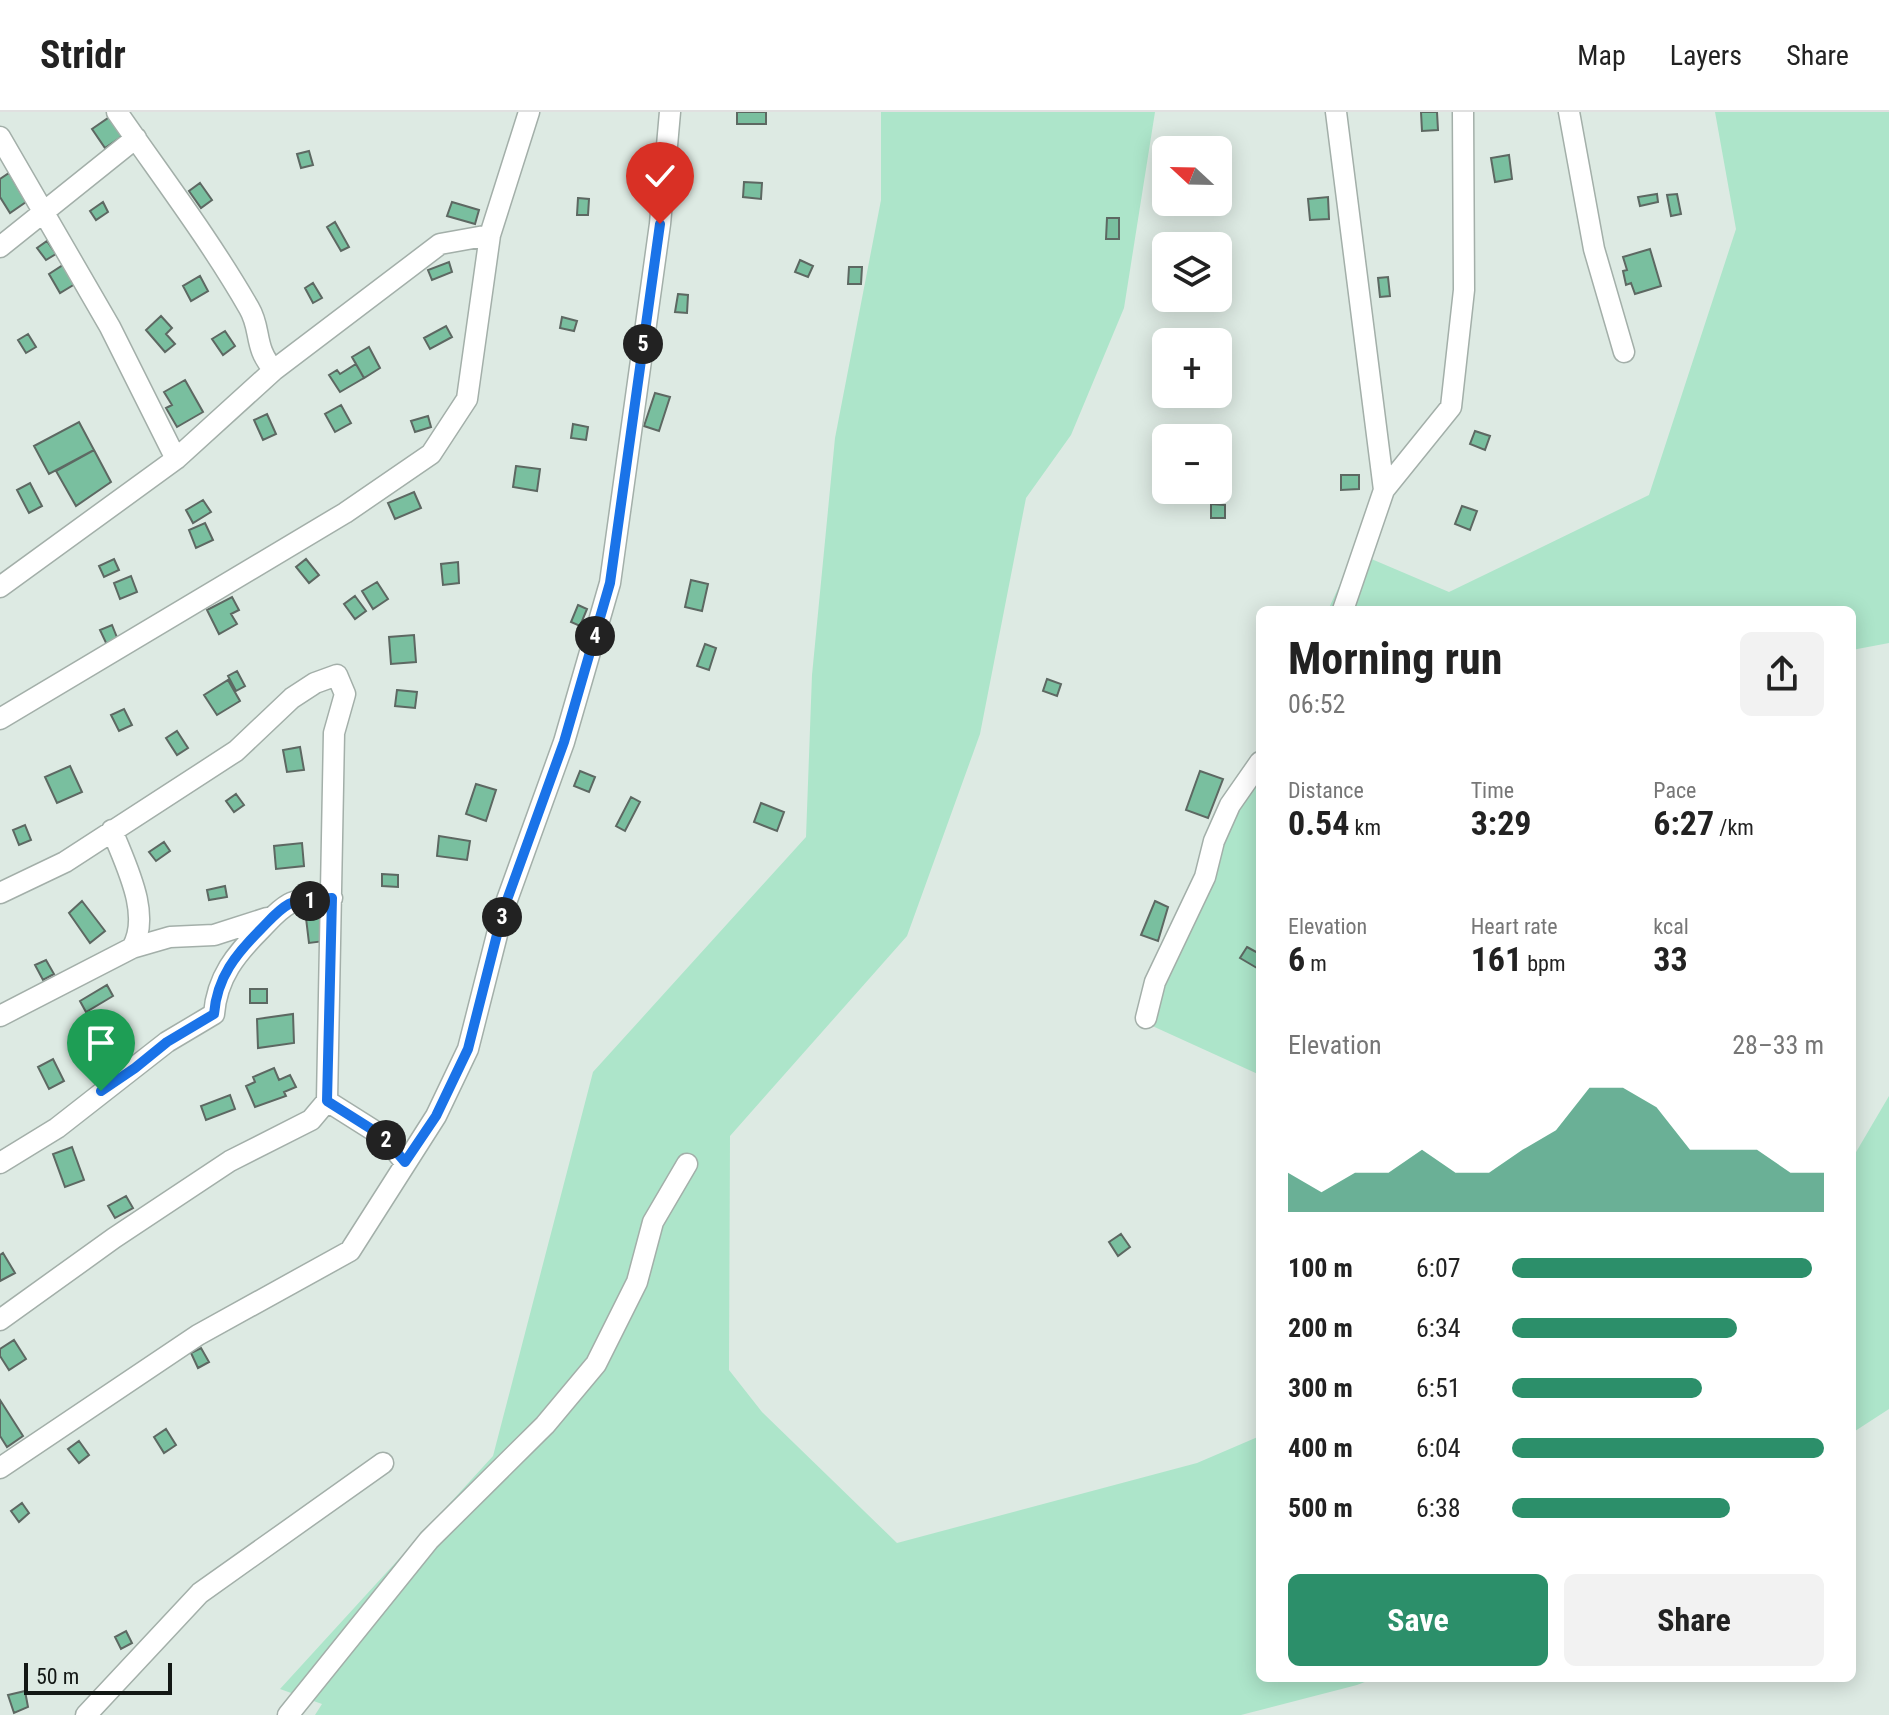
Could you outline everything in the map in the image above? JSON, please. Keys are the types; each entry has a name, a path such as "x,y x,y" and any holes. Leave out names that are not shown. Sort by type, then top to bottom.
{"street":[{"path":"117,112 201,229 252,312 263,358 274,370"},
{"path":"0,719 318,529 431,454 467,399 490,235 529,112"},
{"path":"0,1468 198,1335 350,1251 436,1116 468,1049 503,911 564,742 610,583 660,224 670,112"},
{"path":"1336,112 1384,490"},
{"path":"1344,606 1384,490 1451,407 1464,290 1463,112"},
{"path":"1569,112 1594,249 1624,352"},
{"path":"0,137 110,327 176,459"},
{"path":"0,247 136,138"},
{"path":"0,587 176,459 274,370 440,244 490,235"},
{"path":"0,893 65,862 236,751 292,698 315,683 337,675 345,694 334,733 327,1101 311,1120 230,1161 114,1238 0,1320"},
{"path":"1146,1018 1155,982 1205,877 1230,805 1256,768"},
{"path":"112,830 134,886 139,920 138,938 132,948"},
{"path":"0,1163 57,1128 167,1042 214,1014 222,977 236,954 276,914 292,902 332,898"},
{"path":"0,1016 132,948 170,937 214,935 255,924 276,914"},
{"path":"327,1101 384,1137 405,1162"},
{"path":"288,1715 429,1540 545,1425 596,1364 637,1282 653,1222 687,1164"},
{"path":"86,1715 200,1593 383,1463"}],"green space":[{"path":"881,112 1155,112 1124,308 1071,435 1026,498 980,734 907,936 730,1136 729,1370 762,1412 897,1543 1197,1463 1256,1438 1256,1682 1365,1682 1241,1715 315,1715 322,1704 280,1689 493,1456 593,1072 806,837 812,675 835,438 881,200"},
{"path":"1715,112 1889,112 1889,643 1856,649 1856,606 1330,606 1355,552 1449,592 1649,495 1736,229"},
{"path":"1256,765 1256,1073 1137,1019"},
{"path":"1889,1096 1889,1409 1856,1430 1856,1152"}],"building":[{"path":"737,112 766,112 766,124 737,124"},
{"path":"1421,112 1437,112 1438,130 1422,131"},
{"path":"111,116 124,135 105,148 92,129"},
{"path":"309,151 313,165 301,168 297,154"},
{"path":"1509,155 1512,179 1495,182 1491,158"},
{"path":"9,173 26,202 10,213 0,197 0,179"},
{"path":"744,182 762,183 761,199 743,197"},
{"path":"200,183 212,200 201,208 189,191"},
{"path":"1657,194 1658,202 1640,206 1638,197"},
{"path":"1677,194 1681,214 1671,216 1667,195"},
{"path":"1328,197 1329,219 1310,220 1308,199"},
{"path":"578,198 589,199 588,215 577,215"},
{"path":"103,202 108,212 96,220 90,211"},
{"path":"452,202 479,210 475,224 447,216"},
{"path":"1107,218 1119,218 1119,239 1106,239"},
{"path":"335,222 349,247 341,251 327,227"},
{"path":"47,241 56,254 46,260 37,248"},
{"path":"1650,249 1661,286 1635,294 1631,283 1626,285 1623,271 1627,270 1623,257"},
{"path":"800,260 813,266 808,277 795,272"},
{"path":"449,262 452,272 432,280 428,270"},
{"path":"63,265 75,284 60,293 49,274"},
{"path":"849,267 862,267 861,284 848,284"},
{"path":"200,276 208,291 191,301 183,286"},
{"path":"1388,277 1390,296 1380,297 1378,278"},
{"path":"313,283 322,298 313,303 305,288"},
{"path":"678,294 688,295 687,313 675,312"},
{"path":"161,316 172,328 166,334 175,344 165,352 146,330"},
{"path":"562,317 577,321 574,331 560,328"},
{"path":"446,326 452,337 430,349 424,338"},
{"path":"225,331 235,346 223,355 212,339"},
{"path":"28,334 36,347 26,353 18,340"},
{"path":"369,347 380,368 364,378 352,357"},
{"path":"356,364 364,378 340,392 329,375 337,370 340,374"},
{"path":"185,380 203,412 177,427 166,408 172,405 164,392"},
{"path":"655,393 670,397 659,431 644,426"},
{"path":"341,405 351,423 335,432 325,414"},
{"path":"267,414 276,434 263,440 254,420"},
{"path":"428,416 431,427 415,432 411,421"},
{"path":"79,422 94,450 49,474 34,446"},
{"path":"573,424 588,427 586,440 571,438"},
{"path":"1475,431 1490,436 1485,450 1470,444"},
{"path":"94,450 111,482 76,506 56,471"},
{"path":"516,466 540,469 537,491 513,487"},
{"path":"1341,475 1359,475 1359,489 1341,490"},
{"path":"30,483 42,506 29,513 17,490"},
{"path":"414,492 421,508 395,519 388,503"},
{"path":"203,500 211,512 193,523 186,510"},
{"path":"1211,504 1225,505 1225,518 1211,518"},
{"path":"1462,506 1477,511 1470,530 1455,524"},
{"path":"205,523 213,540 196,548 189,530"},
{"path":"114,559 119,570 104,577 99,566"},
{"path":"306,559 319,575 309,583 296,567"},
{"path":"458,562 459,583 443,585 441,564"},
{"path":"131,576 137,592 120,599 114,583"},
{"path":"691,580 708,584 702,611 685,607"},
{"path":"377,582 388,599 373,609 362,591"},
{"path":"355,596 366,611 355,619 344,604"},
{"path":"232,597 239,610 231,614 237,624 219,634 207,610"},
{"path":"578,605 587,609 580,626 571,622"},
{"path":"112,625 118,640 107,645 100,630"},
{"path":"414,635 416,662 391,664 389,637"},
{"path":"705,644 716,648 709,670 697,666"},
{"path":"237,671 245,686 236,691 228,676"},
{"path":"1047,679 1061,684 1057,696 1043,691"},
{"path":"228,680 240,701 217,715 204,695"},
{"path":"397,690 417,692 415,708 395,706"},
{"path":"124,709 132,725 119,731 111,715"},
{"path":"177,731 188,748 177,755 166,738"},
{"path":"300,747 304,770 287,772 283,750"},
{"path":"70,766 82,792 57,803 45,777"},
{"path":"580,771 595,777 589,792 574,786"},
{"path":"1200,771 1223,779 1208,818 1186,810"},
{"path":"476,784 496,790 486,821 466,814"},
{"path":"236,794 244,805 234,812 226,801"},
{"path":"631,797 640,802 625,831 616,826"},
{"path":"761,803 784,812 777,831 754,822"},
{"path":"25,825 31,840 19,845 13,830"},
{"path":"439,836 470,841 467,860 437,856"},
{"path":"164,842 170,851 156,861 149,852"},
{"path":"302,843 304,866 276,869 274,846"},
{"path":"382,874 398,875 398,887 382,886"},
{"path":"225,886 227,897 209,900 207,890"},
{"path":"82,901 105,931 90,943 69,913"},
{"path":"1155,901 1168,907 1158,941 1141,935"},
{"path":"322,917 325,941 309,943 306,918"},
{"path":"1247,947 1256,952 1256,967 1240,958"},
{"path":"46,960 54,974 43,980 35,965"},
{"path":"107,985 113,996 86,1012 80,1001"},
{"path":"250,989 267,989 267,1003 250,1003"},
{"path":"293,1014 294,1043 258,1048 257,1019"},
{"path":"88,1030 96,1045 83,1053 75,1037"},
{"path":"53,1059 64,1081 49,1089 38,1067"},
{"path":"274,1068 279,1080 290,1075 296,1087 284,1092 286,1096 255,1107 246,1086 255,1082 253,1077"},
{"path":"230,1095 235,1109 206,1120 201,1106"},
{"path":"72,1147 84,1180 65,1187 53,1154"},
{"path":"126,1196 133,1208 115,1218 108,1206"},
{"path":"1121,1234 1130,1247 1118,1256 1109,1242"},
{"path":"3,1253 15,1273 0,1281 0,1255"},
{"path":"14,1340 26,1359 9,1370 0,1356 0,1349"},
{"path":"201,1348 209,1362 198,1368 191,1353"},
{"path":"0,1400 23,1436 7,1447 0,1436"},
{"path":"166,1429 176,1445 164,1453 154,1437"},
{"path":"79,1441 89,1455 79,1463 68,1449"},
{"path":"22,1503 29,1513 19,1522 11,1511"},
{"path":"126,1631 132,1643 121,1649 115,1637"},
{"path":"25,1691 28,1707 14,1713 8,1695"}],"route":[{"path":"101,1091 167,1042 214,1014 222,977 236,954 276,914 292,902 332,898 327,1101 384,1137 405,1162 436,1116 468,1049 503,911 564,742 610,583 660,224"}]}
